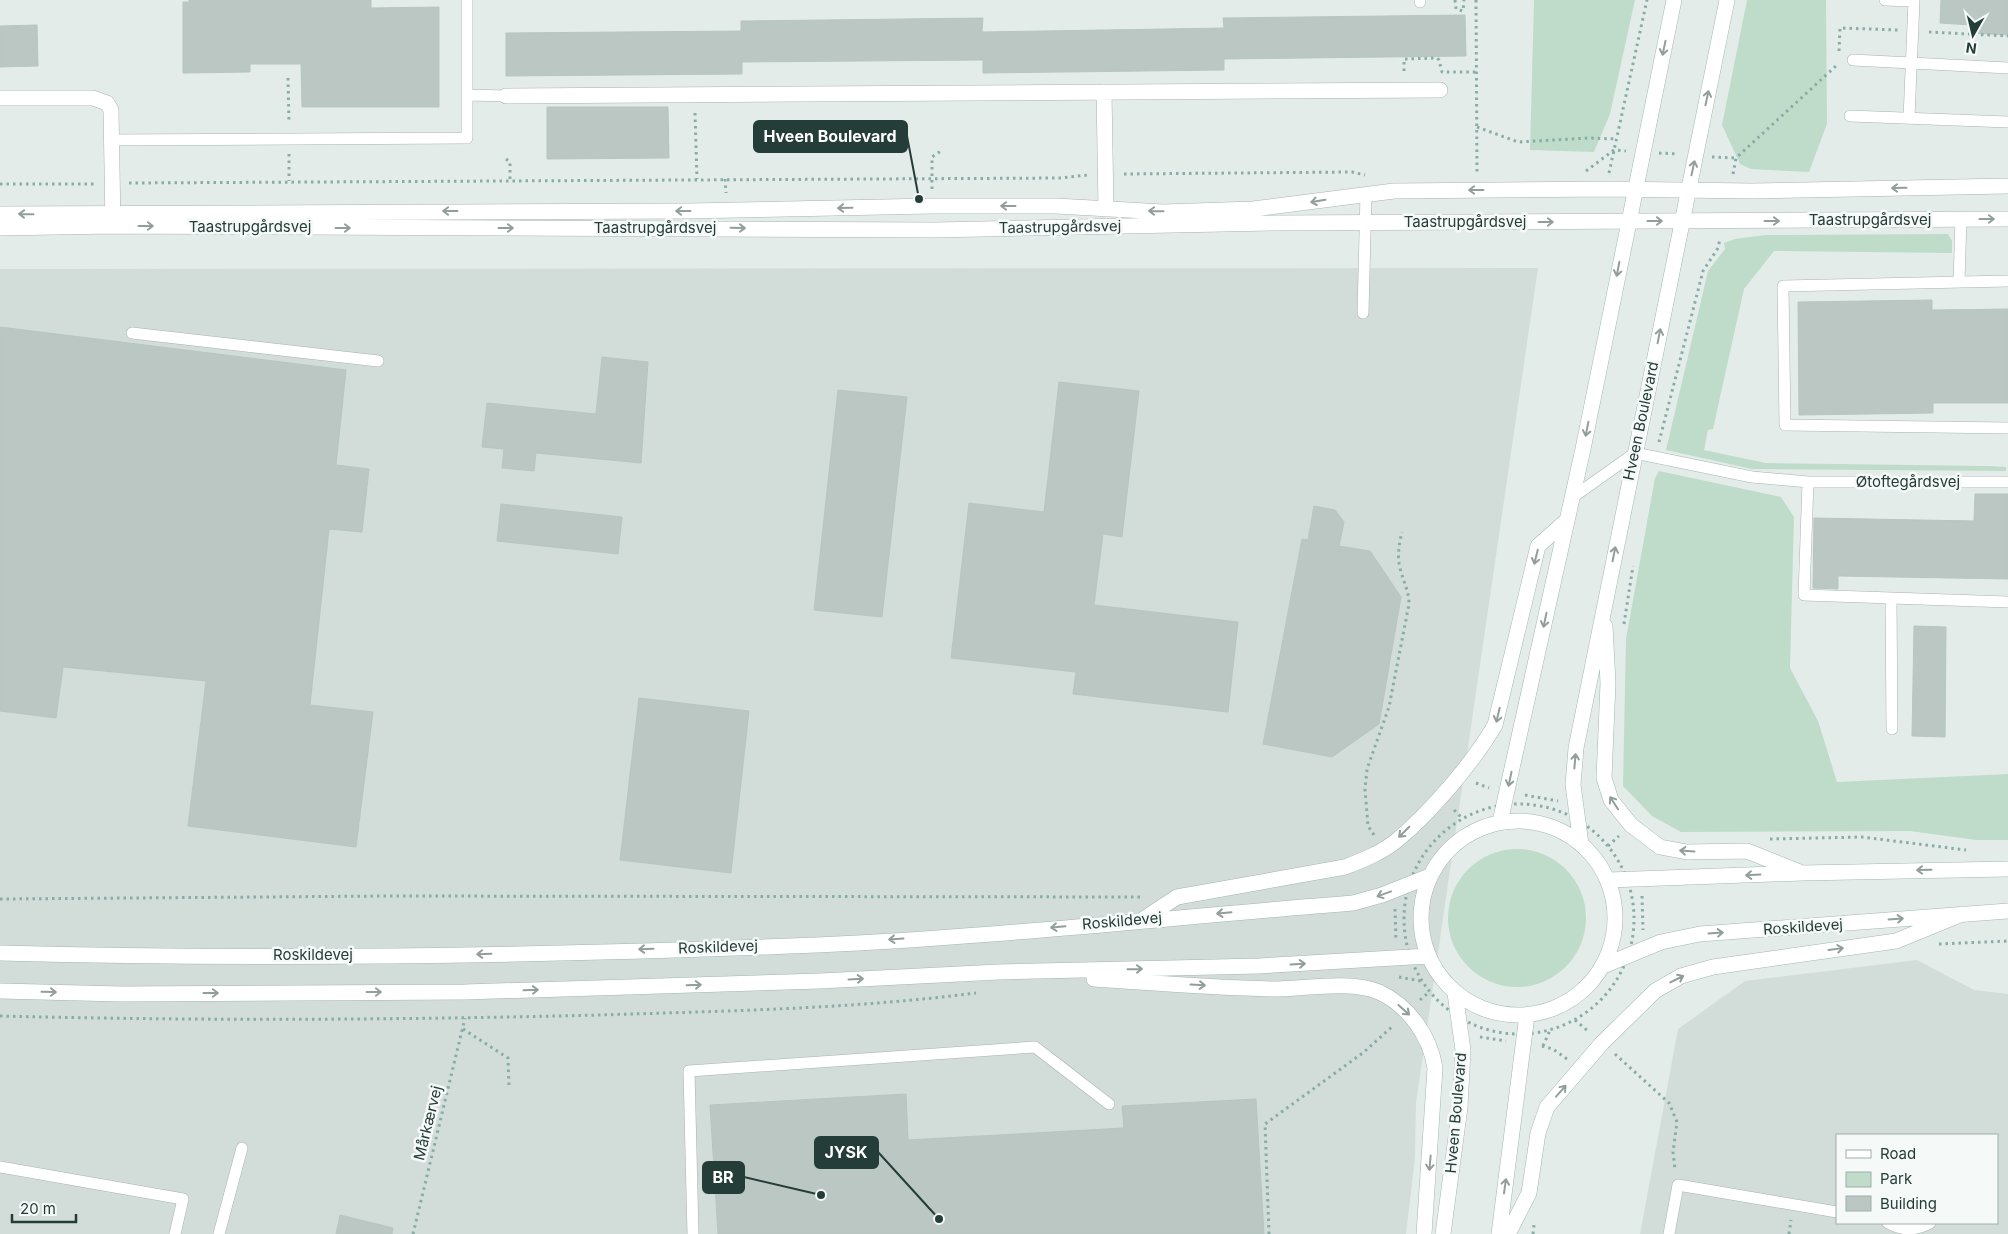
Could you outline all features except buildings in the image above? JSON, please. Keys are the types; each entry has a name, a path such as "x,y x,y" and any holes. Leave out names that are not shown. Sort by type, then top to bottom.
{"street":[{"path":"1500,822 1566,521 1573,497 1674,0"},
{"name":"Hveen Boulevard","path":"1581,844 1573,785 1576,748 1727,0"},
{"path":"506,96 1440,90"},
{"name":"Taastrupgårdsvej","path":"1104,92 1106,209"},
{"path":"0,98 93,98 107,103 111,110 113,220"},
{"name":"Taastrupgårdsvej","path":"0,228 113,220 180,212 688,211 932,206 1164,212 1253,209 1394,191 1635,189 1752,191 2008,186"},
{"name":"Taastrupgårdsvej","path":"0,214 113,220 935,230 1365,222 2008,219"},
{"path":"1141,920 1177,897 1345,867 1384,849 1396,840 1433,804 1484,744 1495,725 1538,546 1566,521"},
{"path":"1604,602 1608,683 1604,778 1611,800 1631,825 1660,847 1687,852 1747,851 1802,872"},
{"path":"1500,822 1529,822 1556,829 1581,844 1598,863 1608,880 1614,907 1615,927 1611,947 1603,966 1594,979 1571,1000 1550,1010 1527,1015 1508,1015 1489,1011 1471,1004 1455,993 1439,976 1428,956 1422,936 1420,916 1423,896 1430,876 1442,856 1458,841 1478,829 1500,822"},
{"path":"1608,880 1802,872 2008,869"},
{"name":"Roskildevej","path":"0,953 121,956 465,955 789,945 980,933 1353,903 1430,876"},
{"name":"Roskildevej","path":"1603,966 1661,942 1700,934 2008,911"},
{"path":"1508,1234 1529,1193 1538,1133 1547,1106 1602,1043 1655,991 1681,976 1713,967 1896,941 1962,914"},
{"path":"0,991 121,994 465,992 810,982 999,972 1259,966 1428,956"},
{"path":"999,972 1272,989 1362,987 1391,999 1408,1014 1428,1040 1435,1068 1424,1234"},
{"name":"Hveen Boulevard","path":"1443,1234 1460,1106 1463,1050 1455,993"},
{"path":"1499,1234 1527,1015"}],"lane":[{"path":"111,140 467,138 467,0"},
{"path":"1886,0 1914,1 1909,118"},
{"path":"1854,60 2008,68"},
{"path":"467,95 506,96"},
{"path":"1850,116 2008,122"},
{"path":"1363,313 1366,194"},
{"path":"1959,282 1961,219"},
{"path":"2008,281 1783,286 1785,425 2008,428"},
{"path":"132,334 378,361"},
{"path":"1573,497 1635,453"},
{"name":"Øtoftegårdsvej","path":"1635,453 1752,477 1808,482 2008,482"},
{"path":"1808,482 1804,595 2008,602"},
{"path":"1892,599 1892,729"},
{"path":"693,1234 689,1070 1036,1047 1109,1104"},
{"path":"219,1234 242,1148"},
{"path":"0,1167 183,1199 175,1234"},
{"path":"1669,1234 1678,1185 1836,1212"},
{"path":"1890,1224 1911,1230 1927,1224"}],"path":[{"path":"1455,0 1456,9 1463,11 1464,0"},
{"path":"1476,0 1478,190"},
{"path":"1580,173 1588,170 1614,150 1647,0"},
{"path":"1398,71 1405,71 1404,59 1437,58 1440,60 1442,72 1477,72"},
{"path":"694,94 697,179"},
{"path":"1477,127 1518,142 1589,138 1617,140"},
{"path":"1614,150 1736,158"},
{"path":"932,206 932,157 941,151"},
{"path":"506,159 510,162 510,180"},
{"path":"0,184 1060,178 1105,174 1352,172 1368,176"},
{"path":"1655,457 1703,271 1718,248"},
{"path":"1384,849 1368,826 1367,769 1389,706 1409,604 1409,593 1400,570 1398,554 1402,532"},
{"path":"1623,633 1635,556"},
{"path":"1462,770 1482,786 1506,798 1542,806 1577,819 1599,836 1618,860"},
{"path":"1403,957 1401,887 1425,852 1444,830 1462,818 1506,798 1575,804"},
{"path":"1761,839 1862,838 1968,850"},
{"path":"1634,880 1644,949"},
{"path":"1421,981 1443,1006 1459,1018 1490,1031 1525,1034 1541,1033 1576,1020 1598,1003 1616,981 1629,955 1634,932 1634,880"},
{"path":"1391,999 1397,988 1403,957 1401,887"},
{"path":"0,899 1177,897"},
{"path":"1270,1234 1265,1124 1364,1052 1408,1014 1429,992"},
{"path":"0,1016 141,1020 465,1018 742,1011 892,1003 980,993"},
{"name":"Mårkærvej","path":"413,1234 465,1018"},
{"path":"463,1029 508,1058 509,1087"},
{"path":"1610,1050 1669,1104 1677,1122 1673,1152 1678,1185"},
{"path":"1533,1234 1534,1224"}],"shaded area":[{"path":"1538,268 1416,1103 1415,1157 1406,1234 0,1234 0,269"},
{"path":"1917,960 1974,990 2008,994 2008,1234 1640,1234 1678,1029 1745,981"}],"green space":[{"path":"1534,0 1635,0 1610,114 1594,152 1530,150"},
{"path":"1747,0 1826,0 1827,124 1809,172 1751,169 1740,164 1722,125"},
{"path":"1948,234 1952,241 1952,253 1774,251 1744,289 1713,429 1708,430 1704,450 1766,463 1988,466 2006,467 2006,471 1752,469 1666,450 1708,271 1725,249 1724,243 1735,239 1765,235"},
{"path":"1659,471 1781,497 1794,517 1790,668 1818,721 1837,782 2008,774 2008,840 1976,840 1910,831 1681,832 1652,816 1623,786 1626,639 1655,478"},
{"path":"1517,849 1531,850 1544,854 1556,860 1566,869 1575,879 1581,891 1585,904 1585,932 1581,945 1575,957 1566,967 1556,976 1544,982 1531,986 1517,987 1503,986 1490,982 1478,976 1468,967 1459,957 1453,945 1449,932 1448,918 1449,904 1453,891 1459,879 1468,869 1478,860 1490,854 1503,850"}],"place":[{"name":"Hveen Boulevard","path":"919,199"},
{"name":"BR","path":"821,1195"},
{"name":"JYSK","path":"939,1219"}]}
